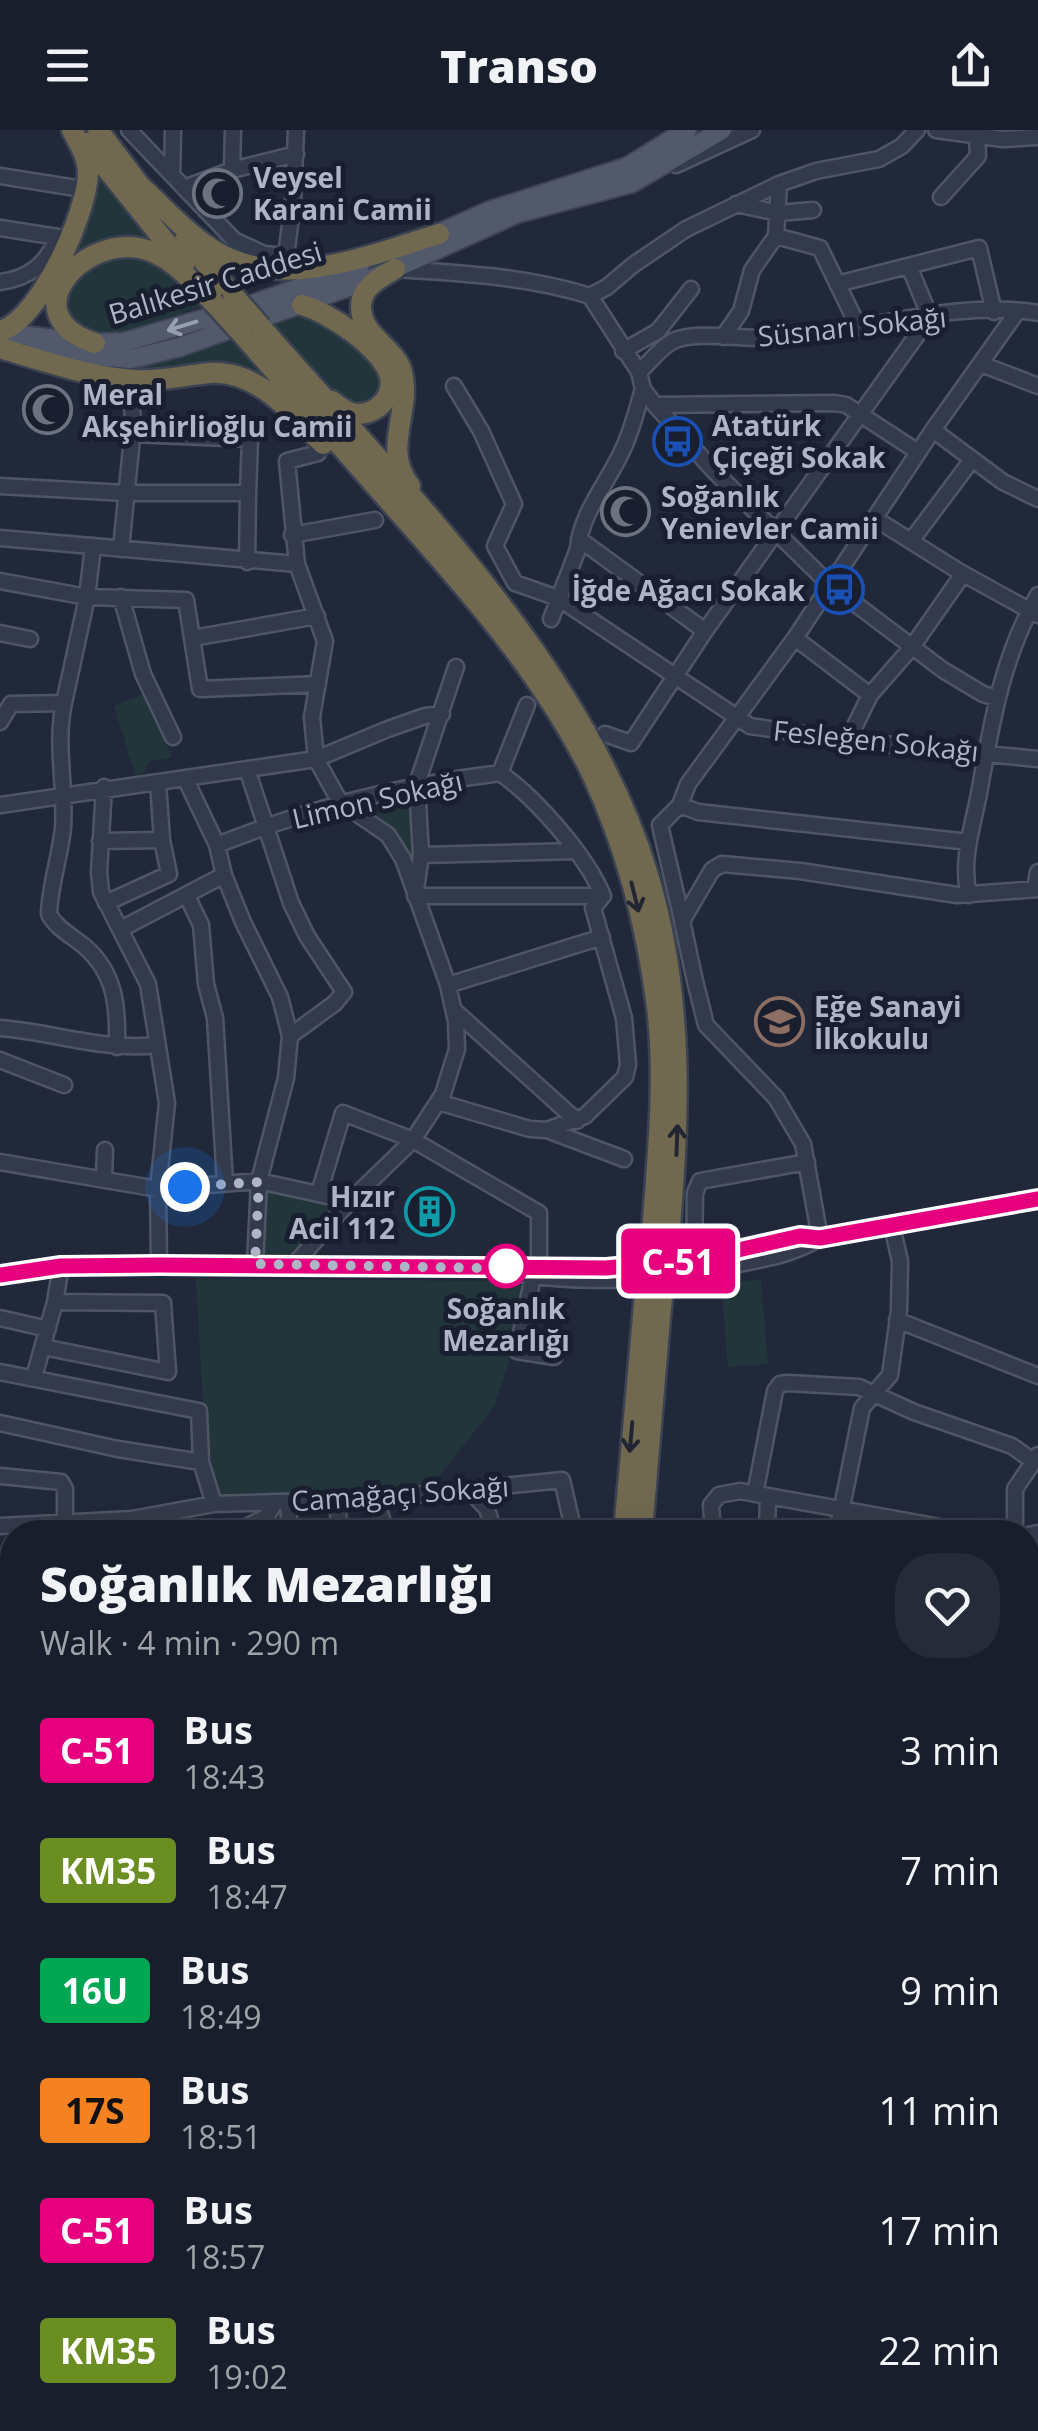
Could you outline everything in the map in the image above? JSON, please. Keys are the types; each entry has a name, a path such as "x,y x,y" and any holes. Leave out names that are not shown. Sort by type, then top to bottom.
{"highway":[{"path":"75,130 223,299 464,560"},
{"path":"0,332 30,310 52,273 82,205 88,172 75,130"},
{"path":"98,130 223,299"},
{"path":"137,183 218,253 242,264 272,270 306,269 439,234"},
{"path":"95,343 74,336 59,317 56,303 57,291 66,276 102,252 141,248 223,299"},
{"path":"395,269 364,293 360,305 364,322 401,367 404,386 396,440 399,467 464,560 530,644 587,730 623,804 648,876 665,946 678,1075 677,1152 661,1236 625,1520"},
{"path":"252,331 333,402 352,413 380,407 388,396 391,381 386,366 336,319 302,305"},
{"path":"252,331 398,510 490,615 545,692 580,752 609,815 646,943 657,1011 661,1236"},
{"path":"0,348 122,379 144,381 226,372 242,377 286,407 398,510"},
{"path":"643,1520 652,1306"}],"main road":[{"name":"Balıkesir Caddesi","path":"0,332 95,343 137,339 245,307 439,234 488,211 627,167 686,130"},
{"name":"Balıkesir Caddesi","path":"0,348 131,359 217,335 395,269 465,255 518,213 647,176 722,130"}],"street":[{"path":"128,130 234,240 264,254 286,256 296,130"},
{"path":"172,175 173,130"},
{"path":"232,170 233,130"},
{"path":"647,176 752,130"},
{"path":"590,296 608,287 686,228 779,184 816,171 879,159 902,146 916,130"},
{"path":"936,130 977,136 1038,137"},
{"path":"941,197 978,156 977,136"},
{"path":"184,188 232,170 296,154"},
{"path":"0,176 76,188"},
{"path":"723,337 741,311 752,270 776,236 779,184"},
{"path":"736,204 778,213 813,210"},
{"path":"0,228 58,237 40,268 0,282"},
{"path":"776,236 820,248 858,326"},
{"path":"838,284 978,248 994,312"},
{"path":"395,269 465,255 590,296 639,372 655,405 774,530 829,584 912,647 943,670 997,698"},
{"path":"606,734 632,743 774,530 930,317 909,266"},
{"path":"624,351 658,331 691,290"},
{"path":"820,1238 807,1162 797,1132 776,1098 706,1024 660,825 680,804 688,784 795,638 918,452 1017,312"},
{"name":"Süsnarı Sokağı","path":"639,372 674,341 771,338 904,316 1038,313"},
{"path":"980,364 1038,386"},
{"name":"Fesleğen Sokağı","path":"454,386 481,432 514,504 495,546 515,584 558,598 750,726 1038,759"},
{"path":"551,619 579,540 598,494 624,448 644,389"},
{"path":"122,550 132,399"},
{"path":"655,405 835,402 846,405 918,452"},
{"path":"933,430 1002,482 1038,499"},
{"path":"132,434 250,439 247,562"},
{"path":"293,1266 350,1201 413,1140 438,1102 457,1049 448,986 403,859 388,835 340,802 316,759 312,718 325,642 296,564 287,461 318,452"},
{"path":"911,541 971,461"},
{"path":"0,486 126,493 248,493"},
{"path":"874,518 1033,613"},
{"path":"292,535 374,520"},
{"path":"0,538 296,564"},
{"path":"579,540 705,631"},
{"path":"93,546 87,596 59,727 64,795 49,914 88,949 111,981 118,1047"},
{"path":"848,740 870,695 912,647 963,574"},
{"path":"0,581 87,596 186,600 200,690 318,684"},
{"path":"969,894 965,882 969,842 997,698 1018,631 1033,613 1038,595"},
{"path":"121,596 143,674 173,737"},
{"path":"192,638 317,616"},
{"path":"0,634 30,639"},
{"path":"795,638 870,695"},
{"path":"415,896 421,855 417,784 456,666"},
{"path":"0,722 5,701 64,703"},
{"path":"500,773 527,705"},
{"path":"0,804 316,759 388,729 442,714"},
{"path":"247,769 291,902 307,936 344,992 336,1003 290,1036"},
{"name":"Limon Sokağı","path":"217,846 340,802 417,784 500,773 526,793 575,851 603,896"},
{"path":"186,780 217,846 224,876 280,997 290,1036 286,1078 259,1182 255,1264"},
{"path":"106,903 169,874 158,783"},
{"path":"104,787 99,872 106,903 148,984 167,1103 158,1189 159,1265"},
{"path":"680,804 698,812 969,842"},
{"path":"100,841 162,840"},
{"path":"421,855 575,851"},
{"path":"682,921 712,870 722,864 969,894 1036,889 1038,872"},
{"path":"121,930 224,876"},
{"path":"187,896 201,925 206,984 215,1018 225,1183"},
{"path":"415,896 603,896"},
{"path":"546,1130 577,1120 614,1090 628,1065 624,1018 593,908 603,896"},
{"path":"448,986 602,938"},
{"path":"454,1010 577,1120"},
{"path":"0,1028 52,1033 118,1047 156,1045"},
{"path":"0,1060 64,1085"},
{"path":"438,1102 530,1129 546,1130 624,1160"},
{"path":"320,1193 343,1113 413,1140 538,1213 536,1271 516,1352 554,1356"},
{"path":"104,1150 104,1178"},
{"path":"0,1162 158,1189 259,1182 350,1201"},
{"path":"694,1260 695,1193 700,1181 807,1162"},
{"path":"0,1275 61,1266 255,1264 536,1271 606,1268 694,1260 800,1236 820,1238 1038,1199"},
{"path":"839,1520 862,1408 890,1375 898,1320 900,1261 892,1226"},
{"path":"536,1271 606,1282 659,1279 799,1251 820,1238"},
{"path":"34,1377 61,1266"},
{"path":"43,1346 168,1372 163,1303 55,1302"},
{"path":"0,1318 48,1329"},
{"path":"898,1320 1038,1376"},
{"path":"0,1372 199,1411 201,1462 214,1504"},
{"path":"765,1520 761,1495 775,1391 780,1384 859,1386 914,1412 1036,1458 1016,1489 1015,1520"},
{"path":"0,1423 118,1449 201,1462"},
{"path":"0,1476 61,1482 65,1489 65,1520"},
{"name":"Camağaçı Sokağı","path":"115,1520 214,1504 336,1501 562,1480 571,1520"},
{"path":"468,1489 488,1509 491,1520"},
{"path":"712,1520 711,1506 719,1495 740,1491 874,1520"},
{"path":"376,1498 382,1520"},
{"path":"336,1501 339,1520"},
{"path":"260,1520 282,1502 287,1520"}],"shaded area":[{"path":"94,171 158,249 144,243 65,270"},
{"path":"116,254 166,267 203,306 131,329 86,334 64,311 72,279"},
{"path":"292,314 319,314 361,350 378,372 379,396 362,406 332,395 272,322"},
{"path":"232,337 279,387 239,367 147,374 89,364"},
{"path":"146,693 172,757 149,762 143,774 135,775 114,706"},
{"path":"411,790 413,859 397,832 363,802"},
{"path":"266,1189 341,1201 288,1256 262,1255"},
{"name":"Soğanlık Mezarlığı","path":"196,1279 528,1281 494,1407 432,1485 219,1498 206,1459"},
{"path":"761,1280 768,1364 728,1367 721,1283"}],"bus line":[{"name":"C-51","path":"0,1275 61,1266 606,1268 694,1260 800,1236 820,1238 1038,1199"}],"place":[{"name":"Veysel Karani Camii","path":"218,193"},
{"name":"Meral Akşehirlioğlu Camii","path":"47,410"},
{"name":"Atatürk Çiçeği Sokak","path":"677,441"},
{"name":"Soğanlık Yenievler Camii","path":"626,512"},
{"name":"İğde Ağacı Sokak","path":"840,590"},
{"name":"Eğe Sanayi İlkokulu","path":"779,1022"},
{"name":"Hızır Acil 112","path":"430,1212"},
{"name":"Soğanlık Mezarlığı","path":"506,1266"}],"route":[{"path":"185,1187 259,1182 255,1264 480,1268 503,1272 506,1266"}]}
